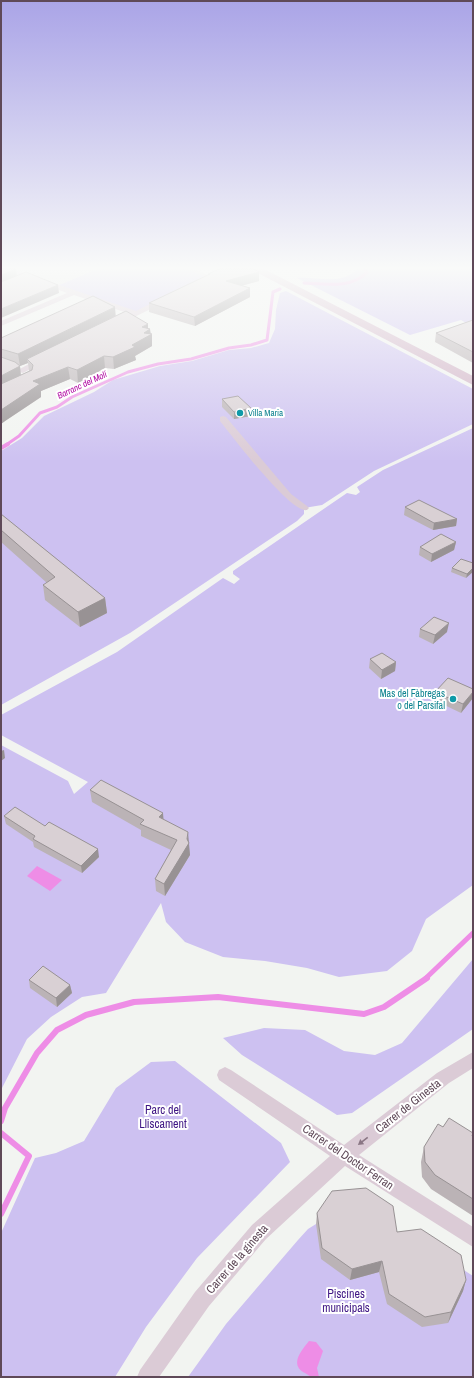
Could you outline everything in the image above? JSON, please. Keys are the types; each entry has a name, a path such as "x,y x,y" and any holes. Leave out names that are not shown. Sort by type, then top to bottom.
{"main road":[{"path":"381,333 473,381"},
{"path":"392,333 473,375"}],"street":[{"path":"20,372 48,358"},
{"path":"223,420 288,496 304,508"},
{"name":"Carrer de Ginesta","path":"344,1156 443,1078 473,1059"},
{"name":"Carrer del Doctor Ferran","path":"225,1074 344,1156 473,1238"},
{"name":"Carrer de la ginesta","path":"147,1377 202,1299 259,1232 324,1171 344,1156"}],"green space":[{"path":"273,333 367,333 473,389 473,424 374,471 322,505 304,508 304,514 297,521 130,633 1,705 1,451 22,438 44,416 94,392 113,380 160,366 192,361 229,350 251,348 269,343"},
{"path":"473,428 473,885 426,919 412,951 387,971 339,977 307,968 265,961 223,957 185,942 166,922 161,903 106,993 82,997 51,1017 27,1039 1,1090 1,745 68,781 74,794 88,782 1,735 1,715 117,652 223,578 234,584 240,579 233,574 233,571 347,493 356,495 360,492 357,487 383,470"},
{"path":"473,959 473,1029 352,1113 337,1115 242,1055 223,1038 264,1028 305,1030 344,1051 375,1055 402,1043"},
{"name":"Parc del Lliscament","path":"175,1061 281,1143 290,1162 197,1258 146,1327 115,1377 1,1377 1,1233 35,1158 56,1153 84,1141 116,1088 151,1062"},
{"name":"Piscines municipals","path":"316,1224 395,1242 418,1240 473,1276 473,1377 188,1377 226,1324 298,1240 308,1229"}],"shaded area":[{"path":"37,866 62,880 50,891 27,876"},
{"path":"309,1341 316,1342 323,1351 317,1368 319,1377 310,1376 300,1370 298,1366 297,1362 300,1353"}],"building":[{"path":"11,333 61,333 18,354 1,349 1,338"},
{"path":"80,333 152,334 132,345 135,347 113,357 104,356 77,370 68,367 33,381 40,384 1,410 1,384 32,370 33,365 27,359"},
{"path":"437,333 473,333 473,352"},
{"path":"1,357 15,362 20,366 1,376"},
{"path":"238,396 251,408 234,412 222,399"},
{"path":"419,500 457,519 434,523 405,507"},
{"path":"1,514 105,598 78,612 43,585 55,577 1,530"},
{"path":"441,534 456,542 432,554 420,547"},
{"path":"461,559 473,563 473,568 467,574 452,568"},
{"path":"434,617 449,623 435,635 420,629"},
{"path":"382,653 396,662 382,670 370,659"},
{"path":"448,678 473,689 473,692 463,704 435,692"},
{"path":"101,780 163,813 159,817 188,832 187,839 189,843 164,884 155,879 177,840 140,824 144,820 90,790"},
{"path":"15,807 45,826 49,822 98,849 81,866 33,839 35,836 4,816"},
{"path":"43,966 70,985 56,998 29,980"},
{"path":"449,1118 473,1133 473,1199 435,1175 425,1162 424,1147 438,1124 443,1127"},
{"path":"366,1188 393,1206 397,1232 421,1229 461,1255 466,1280 451,1312 425,1317 389,1294 382,1261 352,1269 322,1248 317,1213 332,1191"}],"waterway":[{"name":"Barranc del Molí","path":"6,445 19,436 40,413 57,407 72,397 128,372 158,364 191,359 229,348 251,345 267,340 268,333"},
{"name":"Barranc del Molí","path":"1,448 8,444"},
{"path":"425,979 473,933"},
{"path":"1,1121 5,1108 37,1053 57,1030 86,1015 134,1002 218,997 364,1014 384,1007 427,978"},
{"path":"1,1133 29,1156 1,1214"}],"place":[{"name":"Villa Maria","path":"240,413"},
{"name":"Mas del Fàbregas o del Parsifal","path":"453,699"}]}
